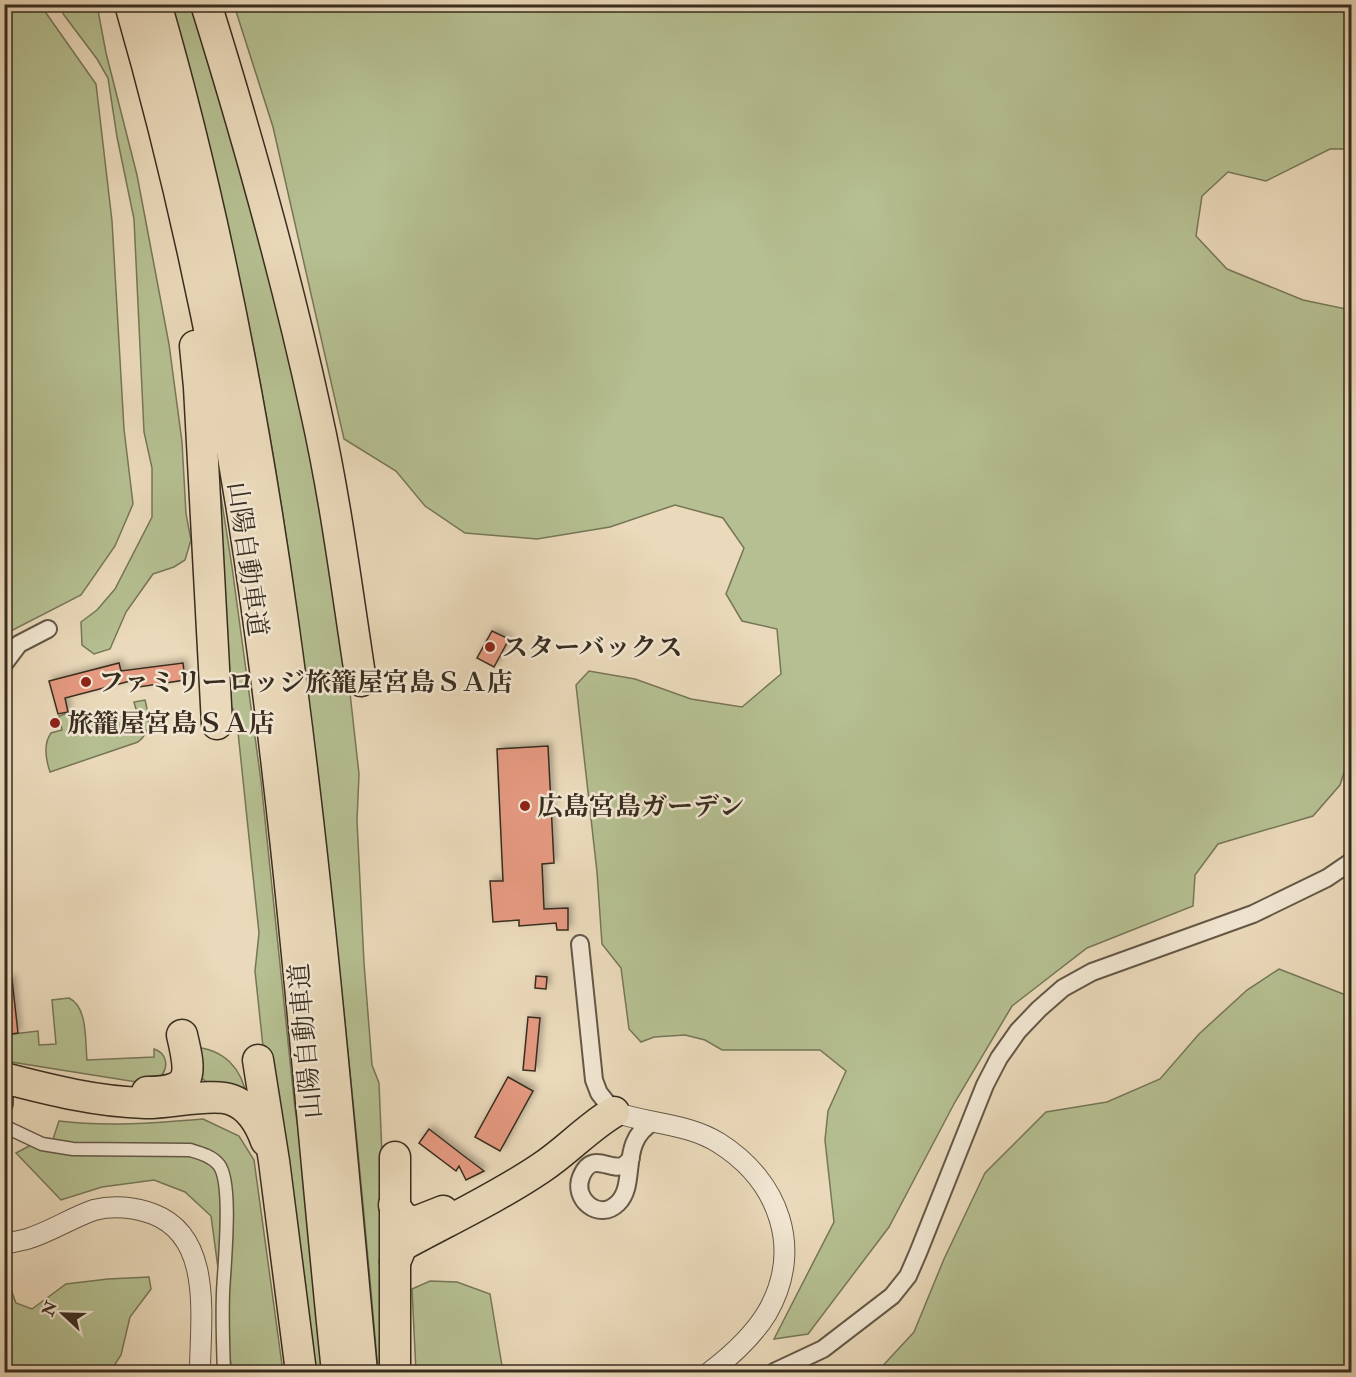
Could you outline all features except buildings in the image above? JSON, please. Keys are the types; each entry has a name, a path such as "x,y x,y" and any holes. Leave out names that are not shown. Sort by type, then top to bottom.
{"highway":[{"name":"山陽自動車道","path":"156,4 208,208 245,383 273,550 301,754 322,943 362,1372"},
{"path":"206,4 246,133 284,274 317,413 361,681"},
{"name":"山陽自動車道","path":"133,16 185,216 221,387 249,556 276,760 296,945 337,1372"},
{"path":"133,16 145,90 193,331 199,387 217,724"},
{"path":"4,1077 65,1082 126,1092 165,1092 183,1083 187,1075 189,1065 182,1035"},
{"path":"258,1060 274,1161 301,1372"},
{"path":"4,1077 63,1092 124,1102 161,1103 217,1097 230,1099 252,1113 262,1130 274,1161"},
{"path":"394,1204 403,1218 408,1221 420,1221 531,1166 591,1121 614,1112"},
{"path":"395,1262 405,1244 518,1183 562,1153 594,1124 614,1112"},
{"path":"394,1157 395,1372"}],"street":[{"path":"4,664 19,644 48,629"},
{"path":"774,1372 822,1349 892,1296 908,1276 985,1085 999,1058 1018,1031 1039,1009 1063,988 1092,972 1253,914 1327,878 1352,861"},
{"path":"580,944 594,1080 599,1094 614,1112 697,1133 718,1142 750,1168 768,1190 778,1213 784,1236 784,1260 779,1285 767,1313 746,1340 710,1372"},
{"path":"4,1090 4,1104"},
{"path":"631,1158 638,1133 653,1122"},
{"path":"6,1127 42,1144 73,1149 190,1150 207,1156 218,1164 224,1175 226,1212 223,1294 224,1372"},
{"path":"4,1244 27,1239 96,1210 121,1207 141,1209 159,1216 176,1228 187,1241 196,1259 200,1288 200,1372"}],"green space":[{"path":"5,4 42,5 96,84 112,221 124,429 133,504 115,546 81,595 5,634"},
{"path":"59,5 97,5 106,53 137,175 169,344 182,442 186,514 191,540 185,560 174,567 153,574 126,612 110,649 94,654 82,645 81,622 97,610 115,589 152,517 152,468 144,432 134,219 117,137 108,78"},
{"path":"171,5 195,5 225,97 321,478 359,774 357,821 364,963 372,1065 379,1083 391,1372 378,1372 347,1038 332,905 292,576 272,446 239,277 212,159"},
{"path":"234,5 1351,5 1351,149 1330,149 1266,181 1228,172 1202,196 1196,236 1227,269 1303,300 1351,310 1352,748 1340,785 1313,816 1218,844 1195,875 1193,906 1087,948 1012,1006 955,1102 889,1227 808,1334 774,1339 834,1222 825,1140 828,1111 846,1071 820,1050 722,1050 705,1040 685,1035 654,1037 641,1042 629,1029 621,968 602,944 597,872 576,685 589,671 635,679 691,699 742,707 781,674 777,629 742,621 726,594 744,548 723,518 675,505 610,527 537,539 465,533 425,506 396,471 344,439 273,127"},
{"path":"218,477 261,781 295,1109 305,1170 323,1372 307,1372 264,1056 255,971 259,933 236,713 225,699"},
{"path":"145,700 149,723 146,733 138,742 50,772 46,747 51,733 62,730 59,716 68,713 72,728 137,713 134,702"},
{"path":"1279,969 1351,997 1351,1372 877,1372 914,1332 944,1259 985,1173 1046,1112 1107,1102 1160,1079 1199,1034 1247,990"},
{"path":"69,998 75,1002 83,1017 87,1060 154,1057 154,1049 164,1056 166,1063 162,1075 149,1084 5,1061 4,1035 38,1031 39,1045 56,1044 52,1000"},
{"path":"193,1047 214,1052 230,1062 241,1078 247,1098 219,1089 201,1077 195,1065"},
{"path":"203,1119 239,1136 254,1160 283,1372 232,1372 211,1216 185,1192 154,1180 102,1187 61,1200 16,1153 29,1146 50,1148 59,1121 113,1124"},
{"path":"5,1274 16,1303 32,1309 66,1284 149,1277 151,1289 130,1317 121,1355 110,1372 5,1372"},
{"path":"430,1281 457,1282 490,1294 503,1372 416,1372 412,1289"}],"place":[{"name":"スターバックス","path":"490,647"},
{"name":"ファミリーロッジ旅籠屋宮島ＳＡ店","path":"86,682"},
{"name":"旅籠屋宮島ＳＡ店","path":"55,723"},
{"name":"広島宮島ガーデン","path":"525,806"}]}
